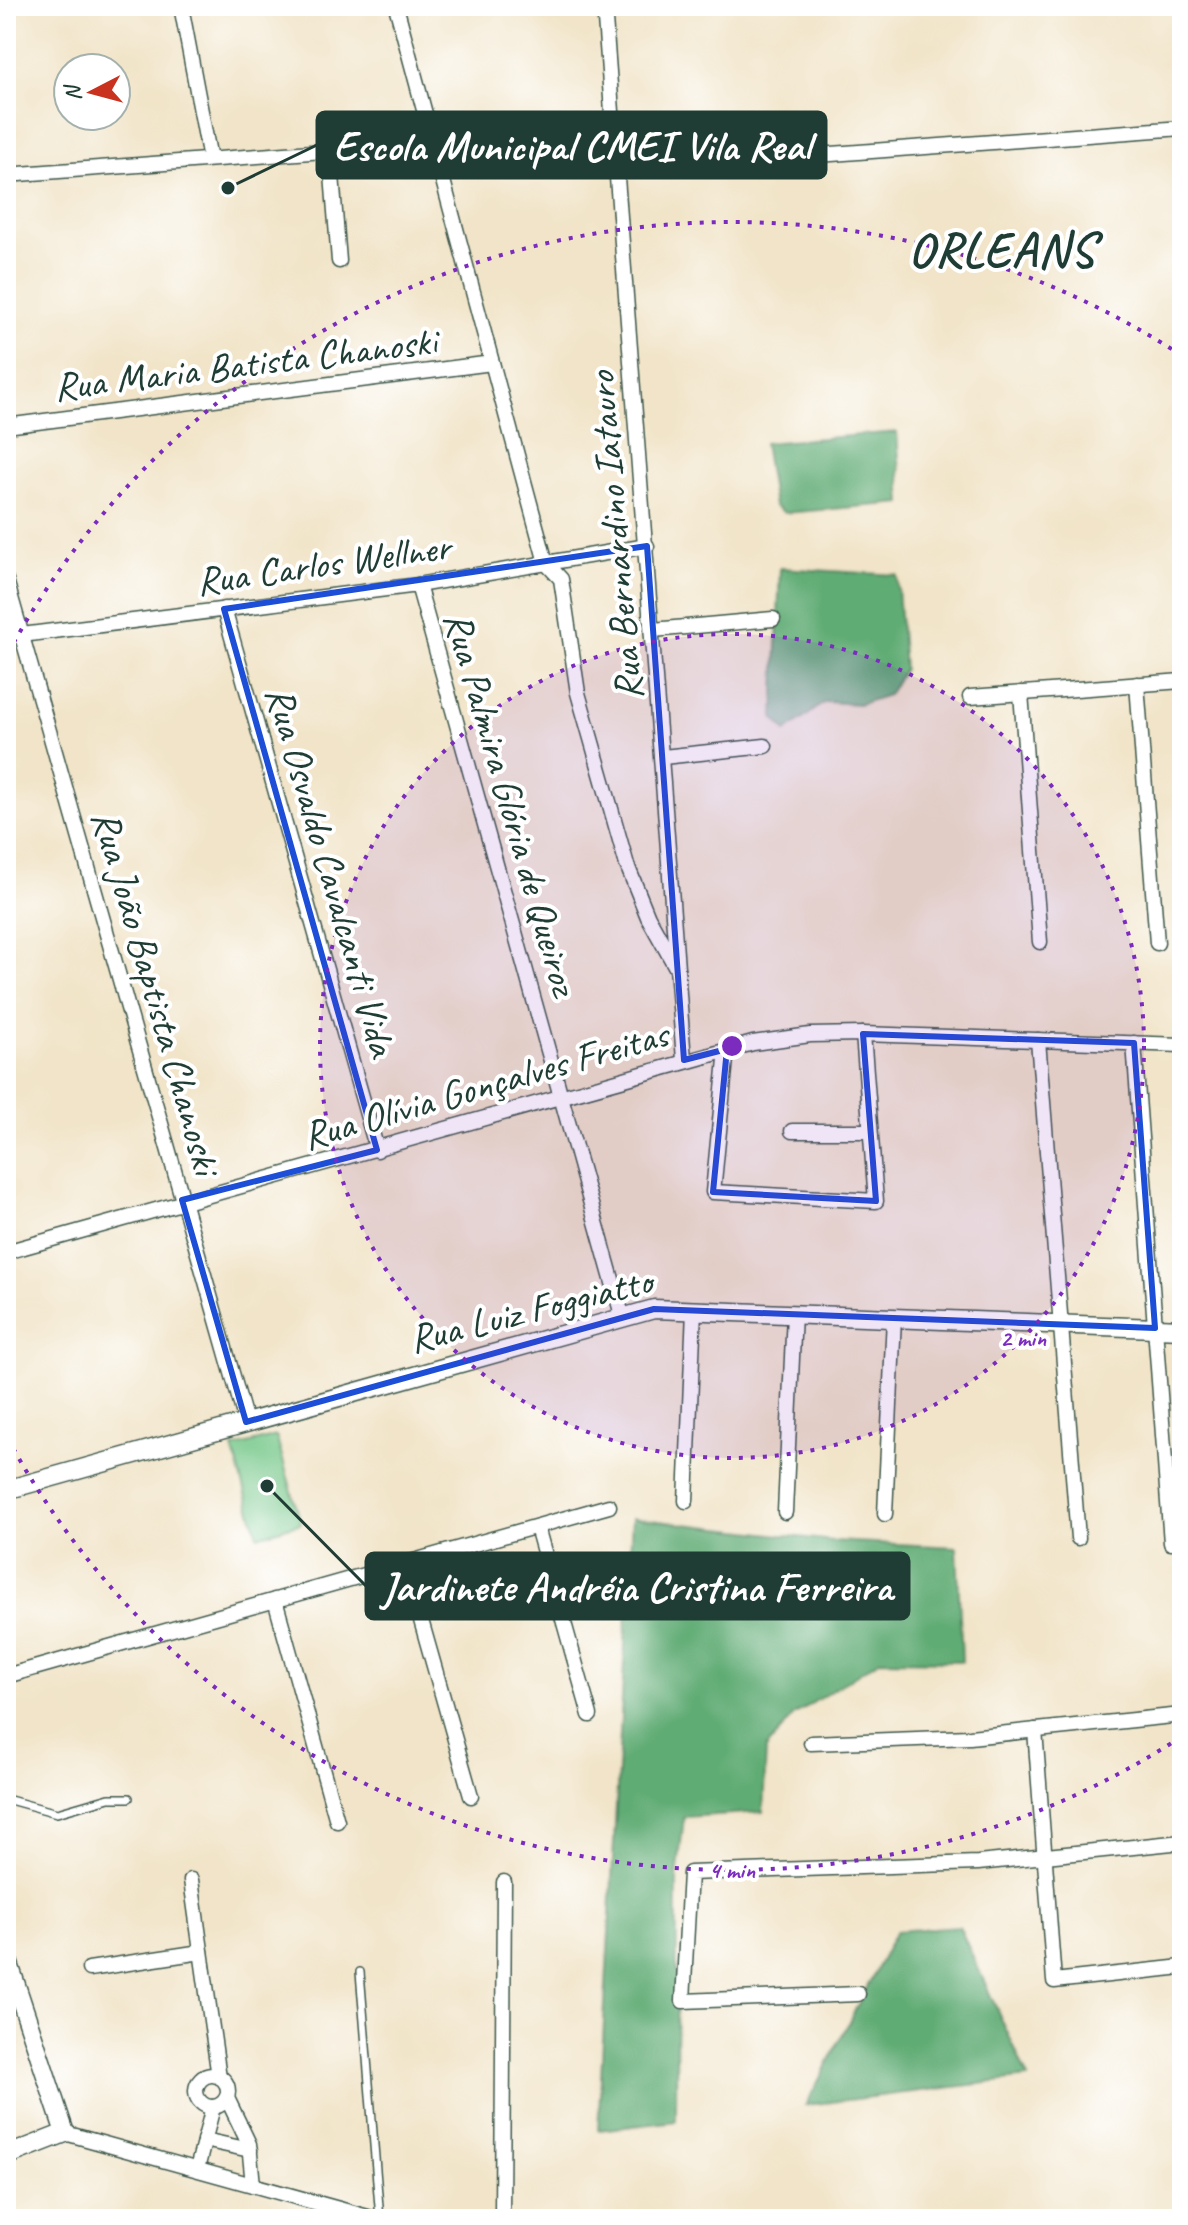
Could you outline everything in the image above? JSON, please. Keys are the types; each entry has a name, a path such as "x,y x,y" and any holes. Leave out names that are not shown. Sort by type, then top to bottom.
{"street":[{"path":"181,6 210,159"},
{"path":"396,6 546,563 561,579 578,693 627,865 648,917 679,973"},
{"name":"Rua Bernardino Iatauro","path":"604,6 684,1060"},
{"path":"764,159 1182,128"},
{"path":"6,175 614,129"},
{"path":"330,150 339,261"},
{"name":"Rua Maria Batista Chanoski","path":"6,426 492,363"},
{"name":"Rua Carlos Wellner","path":"6,637 418,585 647,546"},
{"name":"Rua João Baptista Chanoski","path":"6,580 246,1422"},
{"name":"Rua Palmira Glória de Queiroz","path":"418,585 622,1315"},
{"name":"Rua Osvaldo Cavalcanti Vida","path":"224,609 377,1150"},
{"path":"653,630 773,619"},
{"path":"970,697 1182,681"},
{"path":"1137,684 1157,943"},
{"path":"1021,693 1040,942"},
{"path":"663,757 765,746"},
{"path":"727,1049 713,1192 876,1201 863,1034"},
{"name":"Rua Olívia Gonçalves Freitas","path":"6,1252 182,1200 561,1099 727,1049 810,1035 863,1034 1182,1045"},
{"path":"1038,1040 1078,1538"},
{"path":"1134,1043 1171,1543"},
{"path":"792,1131 870,1131"},
{"name":"Rua Luiz Foggiatto","path":"6,1490 622,1315 654,1309 1182,1329"},
{"path":"686,1501 694,1310"},
{"path":"785,1512 794,1313"},
{"path":"885,1514 894,1317"},
{"path":"6,1676 609,1506"},
{"path":"537,1527 590,1715"},
{"path":"405,1564 471,1796"},
{"path":"275,1600 337,1821"},
{"path":"811,1743 970,1737 1182,1715"},
{"path":"1035,1730 1054,1981 1182,1967"},
{"path":"858,1994 683,2001 690,1873 978,1863 1182,1842"},
{"path":"191,1880 219,2077 227,2086 227,2098 250,2150 253,2185"},
{"path":"502,2219 504,1882"},
{"path":"89,1969 201,1952"},
{"path":"6,1955 65,2133"},
{"path":"213,2107 202,2103 196,2091 201,2080 219,2077"},
{"path":"197,2169 213,2107 227,2098"},
{"path":"6,2156 65,2133 253,2185 347,2215 377,2219"},
{"path":"204,2140 250,2150"}],"lane":[{"path":"6,1799 57,1813 109,1798 129,1798"},
{"path":"360,1972 377,2219"}],"highlighted area":[{"path":"647,546 684,1060 727,1049 713,1192 876,1201 863,1034 1134,1043 1155,1328 654,1309 246,1422 182,1200 377,1150 224,609"}],"green space":[{"path":"897,432 902,503 785,513 774,506 764,443"},
{"path":"780,568 897,575 904,669 888,695 860,704 825,702 786,732 774,718"},
{"path":"276,1436 301,1523 258,1536 233,1448"},
{"path":"632,1518 833,1541 957,1547 962,1661 879,1660 794,1715 766,1749 763,1812 684,1817 677,1878 676,2121 598,2130"},
{"path":"959,1926 1028,2078 806,2105 896,1931"}],"place":[{"name":"Escola Municipal CMEI Vila Real","path":"228,188"},
{"name":"Jardinete Andréia Cristina Ferreira","path":"267,1486"}],"district":[{"name":"ORLEANS","path":"1002,249"}]}
